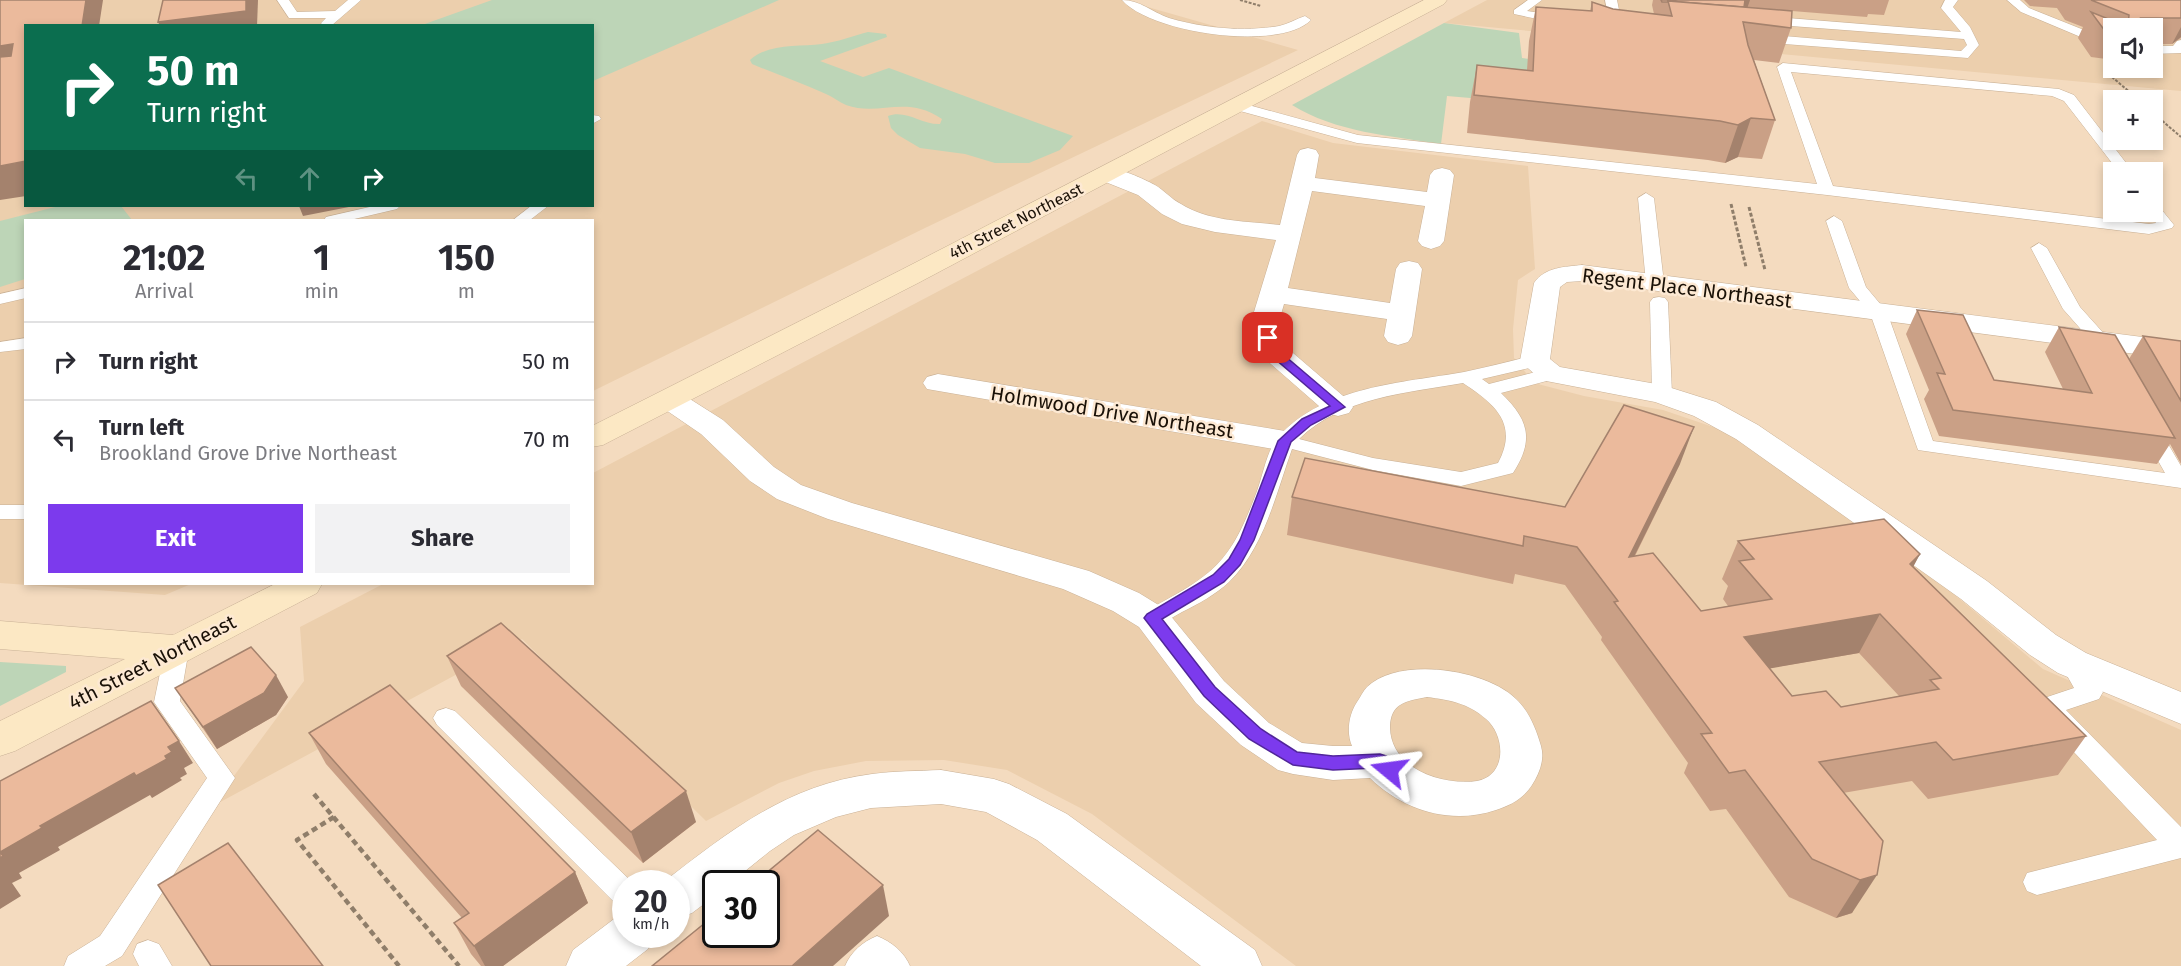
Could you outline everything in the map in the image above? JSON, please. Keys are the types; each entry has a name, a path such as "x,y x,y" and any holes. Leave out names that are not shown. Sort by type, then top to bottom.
{"street":[{"name":"4th Street Northeast","path":"594,437 671,400 1438,0"},
{"path":"1308,155 1290,234 1264,325 1273,351 1338,407"},
{"path":"1106,174 1146,190 1171,209 1191,219 1215,225 1290,234"},
{"path":"1431,241 1442,175"},
{"path":"1302,183 1438,201"},
{"path":"1273,294 1400,324 1409,269"},
{"name":"Regent Place Northeast","path":"1543,367 1548,283 1561,275 1582,273 1657,292 1878,312 2107,353 2181,351"},
{"path":"1543,367 1662,394 1705,410 1747,432 1910,543 2043,645 2072,663 2181,709"},
{"name":"Holmwood Drive Northeast","path":"938,383 1285,441"},
{"path":"671,400 712,427 762,474 789,492 840,511 1076,580 1126,602 1152,618 1210,692 1255,734 1293,758 1333,763 1380,761"},
{"name":"4th Street Northeast","path":"0,740 302,585"},
{"path":"0,635 177,649"},
{"path":"690,888 754,838 779,822 828,801 871,791 941,787 994,796 1053,827 1238,966"},
{"path":"590,966 613,948"}],"lane":[{"path":"283,0 292,16 338,14"},
{"path":"326,24 355,0"},
{"path":"1128,0 1139,10 1156,18 1220,30 1273,31 1305,20"},
{"path":"1536,0 1518,12 1569,21"},
{"path":"1611,0 1616,25"},
{"path":"1746,37 1964,55 1973,45 1970,36 1947,8 1947,4 1952,0"},
{"path":"2013,0 2025,10 2103,42"},
{"path":"1747,18 1970,36"},
{"path":"2163,50 2177,50 2181,44"},
{"path":"1827,190 1783,67 2054,92 2069,98 2118,162"},
{"path":"1234,105 1357,139 1827,190 2149,229 2166,225 2163,221"},
{"path":"1646,198 1657,292 1662,394"},
{"path":"336,219 388,207"},
{"path":"522,219 539,207"},
{"path":"1834,221 1858,288 1878,312 1925,446 2180,482 2141,413"},
{"path":"2039,248 2072,309 2107,353"},
{"path":"0,299 24,293"},
{"path":"0,346 24,343"},
{"path":"1152,618 1218,579 1235,562 1247,540 1285,441 1307,422 1338,407 1385,392 1466,377 1543,367"},
{"path":"1488,390 1543,367"},
{"path":"1285,441 1373,464 1461,478 1506,468 1517,444 1513,418 1488,390 1466,377"},
{"path":"0,512 24,512"},
{"path":"79,966 111,946 222,778 167,702 177,649"},
{"path":"2037,882 2181,846 2047,707 2090,692 2072,663"},
{"path":"446,718 612,881"},
{"path":"860,966 877,950 895,966"}],"path":[{"path":"1258,5 1264,0"},
{"path":"2113,78 2127,90"},
{"path":"2163,121 2181,137"},
{"path":"1746,269 1731,204 1748,206 1765,271"},
{"path":"314,794 459,966"},
{"path":"334,817 297,840 399,966"}],"shaded area":[{"path":"0,0 1123,0 1298,50 925,228 594,391 594,219 24,219 24,585 0,583"},
{"path":"1487,0 2181,0 2181,91 1444,23"},
{"path":"1262,121 1333,143 1528,166 1535,269 1518,280 1513,329 1514,358 1534,383 1584,396 1663,410 1725,431 1918,564 2043,669 2181,730 2181,966 1296,966 1092,814 1007,770 944,760 866,761 814,771 779,783 706,821 522,639 211,807 304,681 300,627 381,585 594,585 594,472"},
{"path":"28,585 189,585 165,595"}],"green space":[{"path":"492,0 779,0 594,81 594,24 425,24"},
{"path":"1444,23 1519,33 1522,58 1645,77 1649,113 1447,96 1441,144 1364,132 1326,121 1292,105"},
{"path":"868,32 886,34 887,37 820,61 863,77 889,68 1073,136 1060,150 1029,163 995,163 965,154 920,148 891,128 888,116 901,114 933,124 940,124 942,119 916,108 870,109 846,105 826,94 752,64 750,60 775,48 828,43"},
{"path":"55,207 122,207 131,219 24,219 24,279 0,287 0,221"},
{"path":"0,662 66,666 66,672 0,706"}],"building":[{"path":"0,0 86,0 82,24 24,24 24,161 0,166 0,57 11,56 13,44 0,46"},
{"path":"163,0 246,0 246,11 158,22"},
{"path":"1661,0 1745,0 1744,7 1662,2"},
{"path":"2091,0 2181,0 2181,18 2129,18 2129,15"},
{"path":"1668,1 1792,11 1791,28 1743,22 1748,45 1775,120 1751,118 1738,125 1720,121 1474,95 1477,65 1533,71 1536,7 1592,11 1592,2 1613,9 1672,16"},
{"path":"2091,12 2106,18 2103,18 2103,28"},
{"path":"1917,310 1963,315 1994,380 2092,393 2059,327 2115,335 2175,438 1953,410 1937,373 1945,374"},
{"path":"2143,336 2181,341 2181,401"},
{"path":"1624,405 1694,427 1629,557 1653,553 1701,611 1772,599 1739,561 1754,559 1738,541 1884,519 1920,554 1910,564 2086,736 1953,760 1936,742 1819,762 1883,841 1877,875 1860,880 1812,859 1745,770 1729,773 1701,734 1712,733 1614,602 1618,601 1577,547 1524,536 1523,546 1292,497 1305,458 1565,507","holes":["1880,614 1941,678 1930,680 1939,689 1841,707 1826,691 1792,696 1744,637"]},
{"path":"501,623 686,791 631,832 447,656"},
{"path":"251,647 276,675 264,693 203,727 175,688"},
{"path":"390,685 575,872 474,946 454,923 469,913 309,733"},
{"path":"151,701 179,741 168,747 172,752 165,756 167,759 136,776 134,773 40,826 42,828 0,852 0,781"},
{"path":"818,830 883,885 792,966 652,966 674,948 690,948 690,935 702,925 702,948 780,948 780,870 770,870"},
{"path":"228,843 323,966 211,966 158,885"}],"route":[{"path":"1268,338 1273,351 1338,407 1307,422 1285,441 1247,540 1235,562 1218,579 1152,618 1210,692 1255,734 1293,758 1333,763 1380,761 1389,770"}]}
